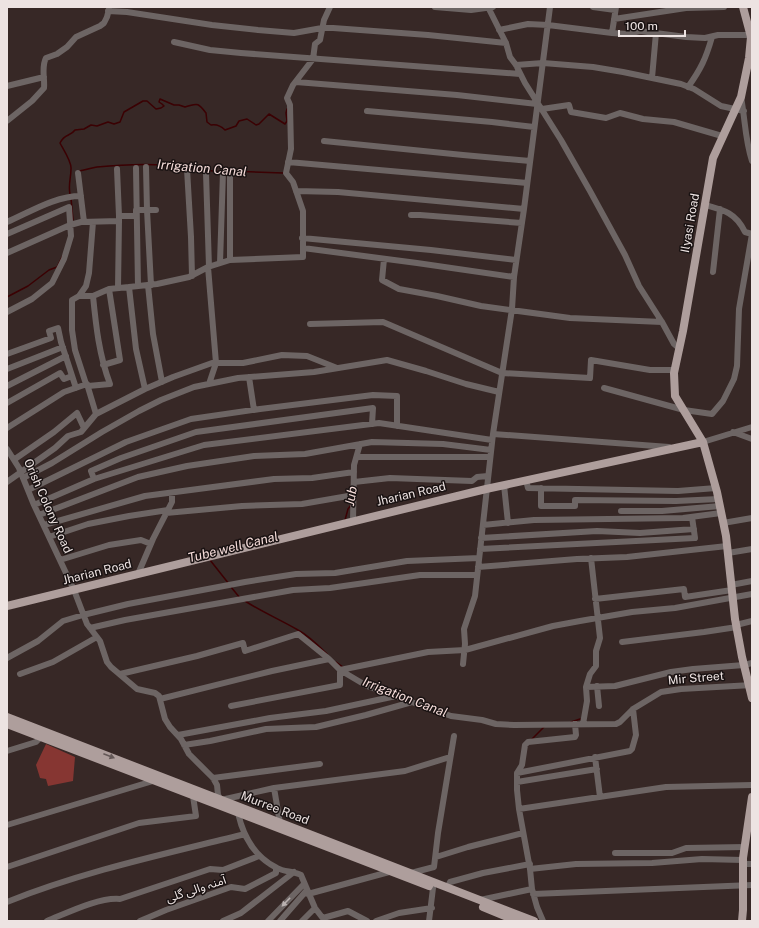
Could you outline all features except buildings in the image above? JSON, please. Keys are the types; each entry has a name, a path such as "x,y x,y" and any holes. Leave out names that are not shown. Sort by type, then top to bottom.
{"main road":[{"name":"Ilyasi Road","path":"743,7 750,35 749,58 739,110 722,136 713,158 680,349 674,370 675,396 704,442 716,488 727,549 736,626 748,664 752,698"},
{"name":"Jharian Road","path":"7,606 486,489 704,442"},
{"name":"Murree Road","path":"7,717 154,781 386,868 411,873 477,901 517,921"},
{"name":"Murree Road","path":"7,724 40,738 78,748 192,788 280,823 433,888 477,901 534,921"},
{"path":"742,921 743,862 750,823 752,799"}],"street":[{"path":"79,296 93,296 109,289 150,285 192,276 208,267 230,260 303,257 303,210 293,182 286,173 291,149 290,105 287,98 312,59 315,44 320,40 324,20 330,7"},
{"path":"435,7 471,10 490,7 506,43 510,57 590,191 639,286 674,344 680,349"},
{"path":"463,664 465,650 464,629 475,596 492,437 512,309 516,260 534,127 539,105 550,7"},
{"path":"593,7 615,8 612,33"},
{"path":"614,19 686,8 724,7"},
{"path":"7,121 32,101 44,88 44,62 46,58 57,54 67,47 76,37 104,23 109,9 212,25 294,33 322,28 428,35 506,43"},
{"path":"499,30 528,24 612,33 627,34 640,31 705,38 718,35 750,35"},
{"path":"652,78 656,33"},
{"path":"688,87 707,56 712,37"},
{"path":"174,42 210,50 520,74"},
{"path":"516,65 544,63 593,67 652,78 688,87 721,106 739,110 746,132 752,161"},
{"path":"7,86 44,77"},
{"path":"296,82 457,95 539,105 569,105 571,112 606,118 620,113 643,119 674,122 722,136"},
{"path":"367,111 534,127"},
{"path":"324,141 530,161"},
{"path":"288,162 527,183"},
{"path":"146,167 153,334 162,382"},
{"path":"7,253 73,224 136,216 136,168"},
{"path":"117,169 119,219 118,288"},
{"path":"187,169 192,276"},
{"path":"206,172 208,267 216,363 209,384"},
{"path":"220,263 227,172 230,260"},
{"path":"78,173 84,222"},
{"path":"296,191 338,192 524,209"},
{"path":"7,222 69,196 81,196"},
{"path":"604,388 684,410 712,414 723,401 734,379 737,366 739,309 752,234 745,232 740,222 732,214 705,205"},
{"path":"7,234 69,207 73,224 71,236 64,259 52,284 32,299 7,312"},
{"path":"713,272 720,209"},
{"path":"136,210 156,210"},
{"path":"136,210 138,240 138,286"},
{"path":"411,216 420,215 522,223"},
{"path":"93,222 89,273 86,286 79,296 72,300 72,330 75,350 96,414"},
{"path":"302,238 431,250 516,260"},
{"path":"303,248 514,277"},
{"path":"384,259 382,280 399,289 481,306 570,318 662,322"},
{"path":"129,287 136,348 145,389"},
{"path":"103,365 120,360 109,289"},
{"path":"7,428 64,392 87,385 110,384 103,365 93,296"},
{"path":"310,324 383,322 502,372 590,378 591,360 650,370 674,370"},
{"path":"7,354 51,338 49,331 58,328 76,388"},
{"path":"7,369 63,347"},
{"path":"22,475 68,436 80,432 96,414 145,389 212,363 243,363 282,355 308,356 336,368"},
{"path":"7,386 66,356"},
{"path":"7,482 52,463 102,432 161,400 194,387 238,378 314,372 388,360 466,384 499,392"},
{"path":"7,403 60,373 64,379 72,376"},
{"path":"249,377 254,410"},
{"path":"28,490 126,442 191,419 373,395 397,396 397,426"},
{"path":"94,479 91,472 121,458 196,432 373,408 372,424"},
{"path":"15,459 54,432 77,413 84,428"},
{"path":"34,506 94,479 204,445 379,423 492,437 622,443 674,448"},
{"name":"Jharian Road","path":"704,442 752,427"},
{"path":"733,432 752,439"},
{"path":"39,515 138,477 187,466 254,456 305,454 372,442 415,442 443,444 490,454"},
{"path":"353,521 354,472 360,444"},
{"name":"Orish Colony Road","path":"7,449 15,459 34,506 74,590 83,615 101,644 107,662 137,688 155,693 160,699"},
{"path":"357,457 490,454"},
{"path":"44,525 145,496 274,479 312,478 354,472"},
{"path":"354,482 390,478 472,481 477,477 488,476"},
{"path":"526,480 528,488 678,491 716,488"},
{"path":"504,485 508,523"},
{"path":"541,488 540,506 575,506 575,500 676,501 720,506"},
{"path":"138,574 172,502 172,493"},
{"path":"49,537 88,524 129,516 242,506 302,504 354,495"},
{"path":"483,525 534,520 641,520 692,517 720,506"},
{"path":"621,511 662,511 720,506"},
{"path":"480,549 695,538 692,517"},
{"path":"723,523 752,518"},
{"path":"481,538 590,532 640,533 694,529"},
{"path":"60,560 109,545 140,540 151,544"},
{"path":"478,567 727,549 752,549"},
{"path":"7,658 38,641 63,621 128,604 296,574 335,573 408,561 479,558"},
{"path":"584,724 587,701 586,687 590,674 596,666 596,651 600,638 591,558"},
{"path":"90,628 125,620 293,590 330,588 420,575 477,575"},
{"path":"231,706 340,684 340,670 428,652 465,650 553,626 632,612 675,608 732,591 752,581"},
{"path":"595,599 684,589 685,597 732,591 752,594"},
{"path":"622,642 696,634 736,626 752,620"},
{"name":"Mir Street","path":"120,674 197,656 243,643 245,650 298,634 340,670 366,686 451,716 482,720 496,724 546,726 616,724 633,709 661,692 681,689 750,685"},
{"path":"20,674 53,662 97,637"},
{"path":"329,660 272,671 160,699 165,719 178,735 189,754 213,778 217,785 218,795 221,800 274,788 405,771 450,757"},
{"path":"586,687 615,686 671,672 748,664"},
{"path":"597,686 599,706"},
{"path":"178,735 270,718 314,713 396,696"},
{"path":"184,745 266,729 316,726 366,715 413,702"},
{"path":"517,773 632,749 636,734 633,709"},
{"path":"543,921 533,892 530,866 519,809 517,773 522,765 525,745 528,742 574,737 576,734 576,724"},
{"path":"411,873 434,867 438,832 454,736"},
{"path":"7,751 36,742 40,738"},
{"path":"595,757 600,797"},
{"path":"213,778 320,764"},
{"path":"517,782 596,769"},
{"path":"7,825 154,781"},
{"path":"519,809 666,787 752,785"},
{"path":"274,788 280,823"},
{"path":"7,867 139,823 196,816 193,796"},
{"path":"238,813 245,834 259,856 276,868 301,875 315,908 324,919 348,911 367,921"},
{"path":"436,857 523,833"},
{"path":"7,902 77,877 245,834"},
{"path":"615,853 672,853 686,848 745,847"},
{"path":"47,921 96,902 112,898 120,898 210,869 224,870 259,856"},
{"path":"447,888 450,882 483,873 530,866 702,859 752,864"},
{"name":"آمنہ والی گلی","path":"140,921 166,910 231,887 245,890 276,873 276,868"},
{"path":"280,921 308,892 386,868"},
{"path":"223,921 241,913 294,872"},
{"path":"268,921 304,884"},
{"path":"477,901 533,892 752,885"},
{"path":"429,921 432,908 433,888"},
{"path":"302,921 315,908"},
{"path":"376,921 399,913 432,908"}],"shaded area":[{"path":"46,744 75,757 73,781 48,786 46,779 40,778 36,765"}],"waterway":[{"name":"Irrigation Canal","path":"70,194 69,188 71,166 69,159 60,143 62,140 75,130 84,129 91,125 97,126 108,122 114,124 120,122 124,112 143,101 147,101 156,109 164,106 159,102 160,99 174,105 185,107 197,104 206,113 207,122 211,125 220,126 225,130 236,126 239,121 247,119 256,125 259,124 269,114 285,124 287,121 287,109"},
{"name":"Irrigation Canal","path":"79,171 97,167 152,164 186,167"},
{"name":"Irrigation Canal","path":"189,168 221,172"},
{"name":"Irrigation Canal","path":"231,171 283,173"},
{"name":"Irrigation Canal","path":"71,198 73,220"},
{"name":"Irrigation Canal","path":"7,297 28,286 49,270 57,267 63,255"},
{"name":"Jub","path":"345,520 348,509 351,505"},
{"name":"Tube well Canal","path":"210,560 229,584"},
{"path":"231,587 240,598"},
{"name":"Irrigation Canal","path":"245,601 302,632 327,654"},
{"name":"Irrigation Canal","path":"336,662 343,667"},
{"name":"Irrigation Canal","path":"396,694 406,697"},
{"name":"Irrigation Canal","path":"571,722 580,719"},
{"name":"Irrigation Canal","path":"531,740 544,727"}]}
